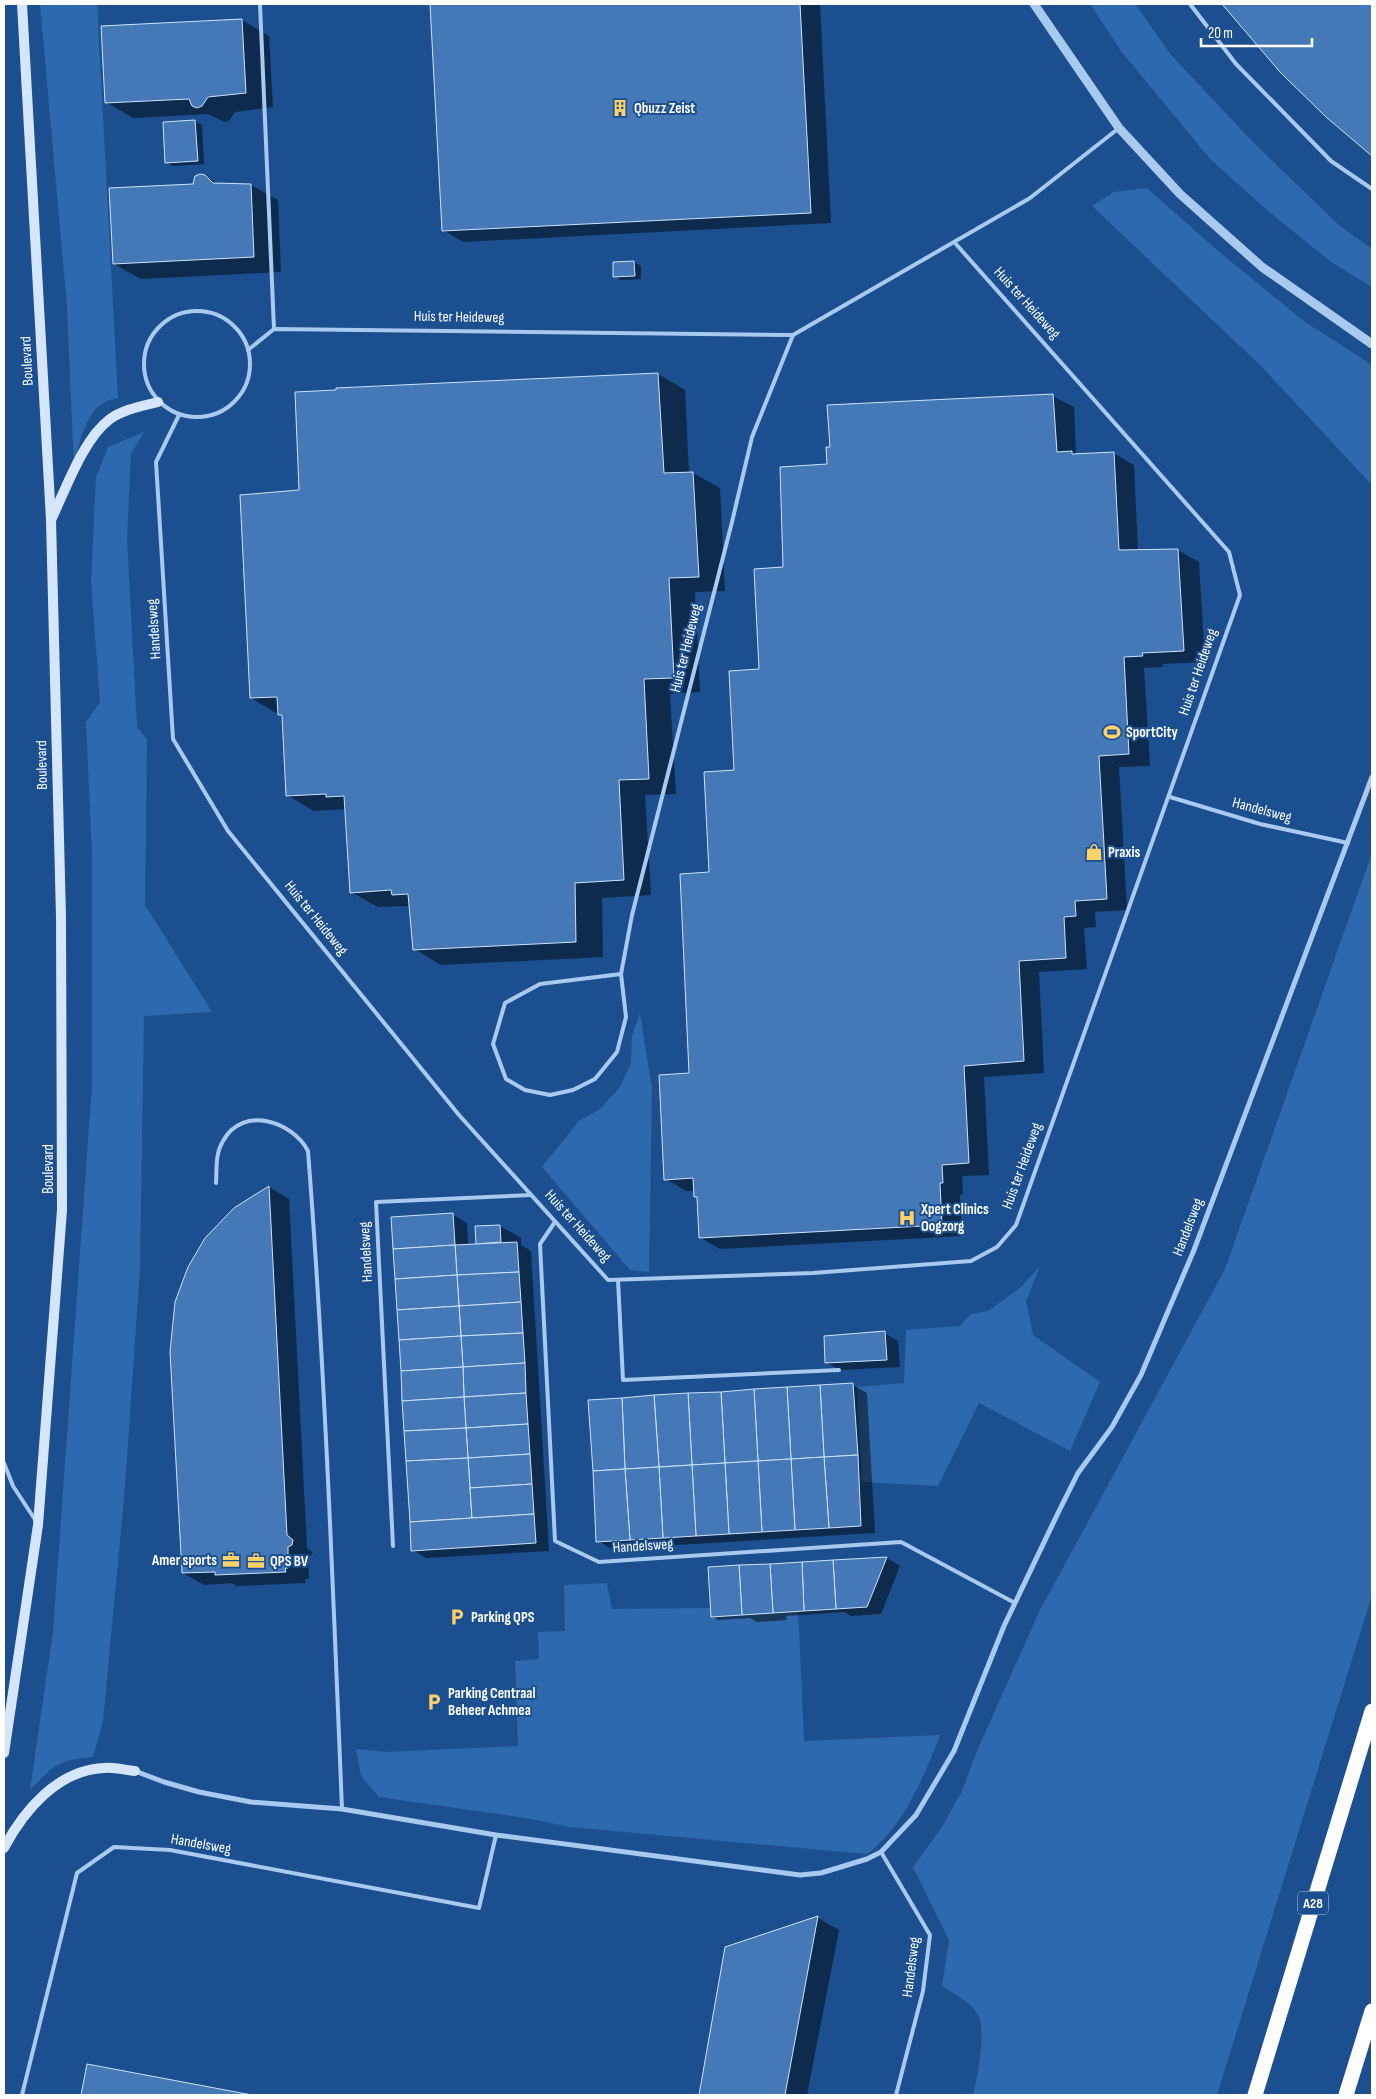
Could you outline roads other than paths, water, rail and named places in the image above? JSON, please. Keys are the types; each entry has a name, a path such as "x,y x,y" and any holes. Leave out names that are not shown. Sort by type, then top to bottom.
{"highway":[{"name":"A28","path":"1255,2095 1372,1711"},
{"path":"1346,2095 1372,2011"}],"main road":[{"name":"Boulevard","path":"4,1753 38,1525 60,1260 62,1200 61,917 51,520 22,4"},
{"path":"51,520 87,447 99,429 112,418 125,412 158,402"},
{"path":"4,1848 12,1833 53,1786 80,1772 105,1767 135,1771"}],"street":[{"path":"1034,4 1119,128 1180,194 1262,267 1372,344"},
{"name":"Handelsweg","path":"135,1771 164,1782 216,1796 251,1802 342,1809 496,1835 800,1875 821,1873 867,1859 881,1852 916,1815 954,1751 1015,1603 1078,1474 1112,1427 1141,1375 1194,1250 1372,777"}],"lane":[{"path":"248,350 274,329 260,4"},
{"path":"1190,4 1236,64 1324,154 1372,189"},
{"name":"Huis ter Heideweg","path":"274,329 793,334 955,243 1030,198 1119,128"},
{"name":"Huis ter Heideweg","path":"228,831 459,1115 608,1280 813,1273 972,1262 997,1247 1016,1224 1170,797 1240,594 1229,552 955,243"},
{"path":"196,311 213,313 229,321 241,334 248,350 250,366 247,383 239,398 226,409 212,416 195,418 179,415 158,402 148,387 143,370 144,352 151,336 162,323 178,314 196,311"},
{"name":"Huis ter Heideweg","path":"621,974 540,984 506,1003 493,1044 506,1079 525,1090 550,1095 573,1090 595,1079 617,1052 626,1017 621,974 632,915 752,437 793,334"},
{"name":"Handelsweg","path":"179,415 156,462 173,739 228,831"},
{"name":"Handelsweg","path":"1170,797 1260,824 1348,843"},
{"path":"216,1183 217,1156 223,1140 232,1129 256,1118 272,1121 284,1127 301,1139 308,1151 315,1239 334,1604 342,1809"},
{"name":"Handelsweg","path":"393,1546 376,1202 531,1195"},
{"name":"Handelsweg","path":"555,1222 540,1244 555,1541 599,1562 902,1542 1015,1603"},
{"path":"618,1280 623,1380 840,1370"},
{"path":"4,1462 13,1486 38,1525"},
{"name":"Handelsweg","path":"22,2095 78,1872 114,1847 170,1850 479,1908 496,1835"},
{"name":"Handelsweg","path":"881,1852 930,1935 923,1991 896,2095"}],"place":[{"name":"Qbuzz Zeist","path":"620,108"},
{"name":"SportCity","path":"1112,732"},
{"name":"Praxis","path":"1094,852"},
{"name":"Xpert Clinics Oogzorg","path":"907,1218"},
{"name":"Amer sports","path":"231,1560"},
{"name":"QPS BV","path":"256,1561"},
{"name":"Parking QPS","path":"457,1617"},
{"name":"Parking Centraal Beheer Achmea","path":"434,1702"}]}
